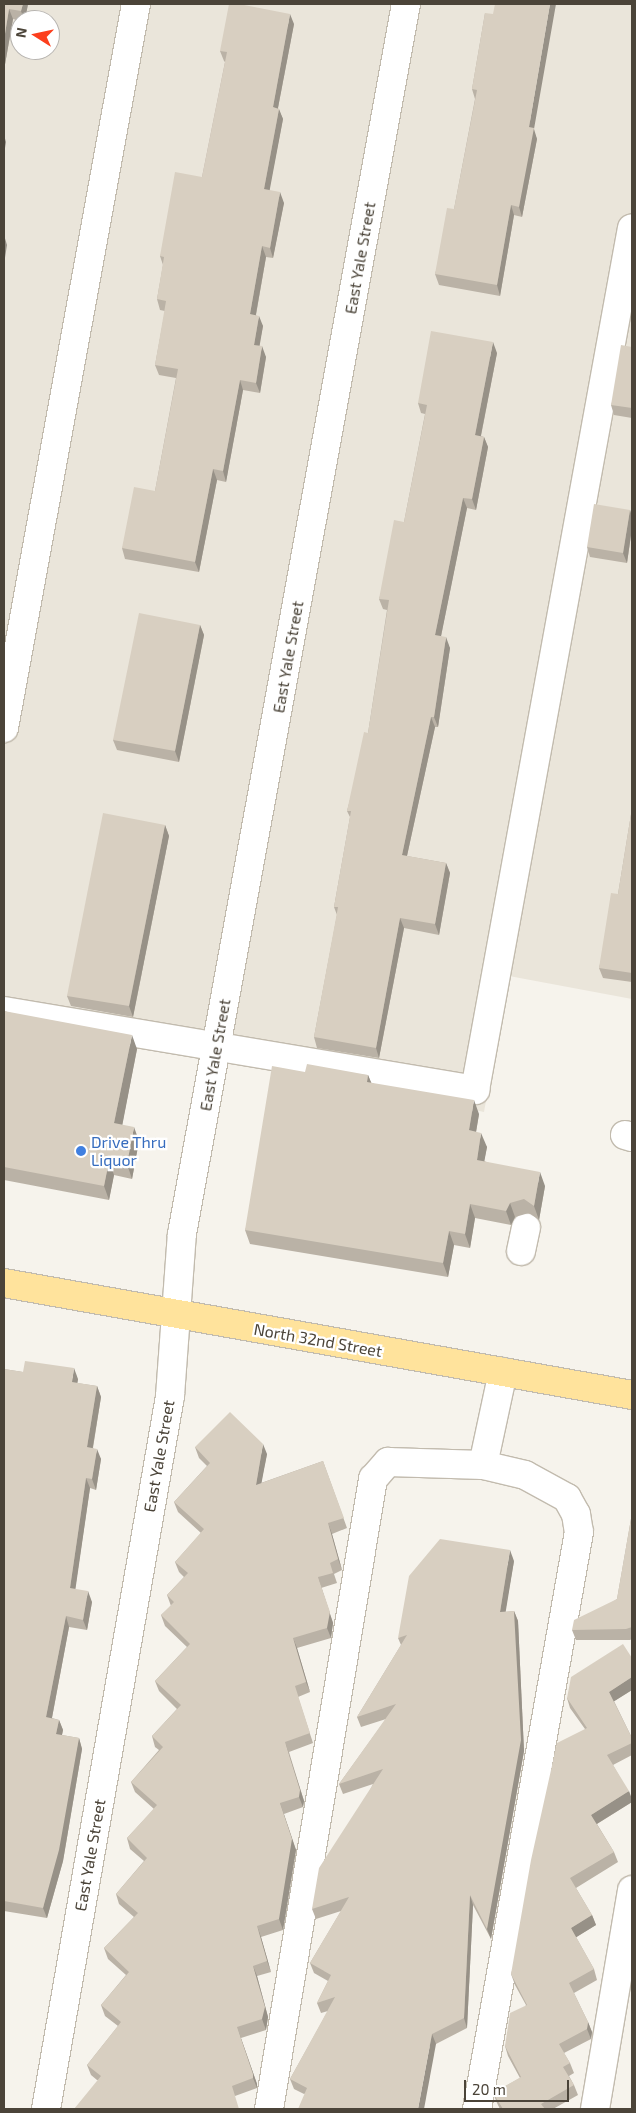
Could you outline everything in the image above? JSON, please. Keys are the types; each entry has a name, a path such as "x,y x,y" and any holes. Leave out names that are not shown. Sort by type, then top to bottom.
{"main road":[{"name":"North 32nd Street","path":"4,1283 632,1395"}],"street":[{"path":"4,728 136,4"},
{"name":"East Yale Street","path":"46,2109 170,1396 182,1234 406,4"},
{"path":"4,1011 217,1045 475,1090 632,228"},
{"path":"483,1465 503,1372"},
{"path":"269,2109 373,1478 388,1462 483,1465 525,1475 567,1498 576,1514 579,1532 477,2109"},
{"path":"595,2109 620,2033 632,1890"}],"shaded area":[{"path":"4,4 632,4 632,999 509,976 484,1112 264,1065 4,1019"}],"building":[{"path":"4,4 23,4 21,10 9,9 4,40"},
{"path":"229,4 239,4 290,14 273,107 279,109 264,189 280,192 270,248 262,246 250,314 259,316 254,345 262,346 256,383 240,380 223,471 213,469 195,562 122,548 134,487 155,491 178,369 155,365 166,301 157,299 164,257 160,256 175,172 202,177 227,52 220,51"},
{"path":"495,4 550,4 529,127 534,128 519,207 511,205 497,285 435,274 447,208 454,209 477,90 472,89 485,13 493,14"},
{"path":"431,331 493,342 475,435 484,437 472,499 463,498 435,635 446,637 434,717 431,717 402,855 446,863 435,924 400,918 376,1048 314,1037 338,907 334,907 351,811 347,811 364,732 368,733 389,600 379,599 394,520 404,522 427,405 418,403"},
{"path":"621,345 632,347 632,408 611,405"},
{"path":"594,504 630,510 623,553 587,547"},
{"path":"139,613 200,625 175,751 113,740"},
{"path":"632,808 632,973 599,968 611,893 618,894"},
{"path":"103,813 165,825 129,1006 67,996"},
{"path":"4,1011 132,1035 114,1123 134,1127 127,1164 109,1161 104,1186 4,1167"},
{"path":"307,1064 368,1075 367,1082 474,1100 469,1130 481,1133 477,1160 540,1172 534,1206 524,1199 510,1203 506,1211 470,1204 465,1234 449,1231 443,1263 245,1230 272,1066 305,1072"},
{"path":"25,1361 74,1368 72,1382 97,1386 87,1447 97,1449 92,1479 86,1478 70,1588 88,1591 83,1620 66,1616 46,1717 59,1720 56,1734 79,1738 59,1850 43,1908 4,1901 4,1369 23,1372"},
{"path":"230,1412 263,1444 256,1485 323,1461 344,1518 328,1523 338,1559 330,1563 333,1573 318,1577 330,1612 327,1628 293,1638 306,1682 295,1686 310,1733 285,1742 300,1790 299,1797 280,1803 292,1839 279,1919 257,1926 267,1961 253,1966 265,2007 262,2019 237,2027 253,2078 232,2086 239,2109 74,2109 101,2076 87,2065 121,2022 101,2005 129,1972 104,1948 138,1913 116,1894 147,1858 127,1838 157,1805 131,1782 163,1747 152,1736 181,1705 155,1681 190,1644 161,1615 174,1602 167,1595 188,1573 175,1562 204,1529 174,1502 210,1463 195,1447"},
{"path":"632,1513 632,1627 626,1629 572,1630 574,1620 617,1599"},
{"path":"440,1539 510,1550 500,1612 514,1611 521,1740 487,1929 470,1895 464,2018 432,2034 418,2109 298,2109 307,2088 290,2079 335,1997 317,2003 331,1975 310,1963 349,1897 312,1909 319,1868 383,1769 339,1784 396,1704 357,1717 407,1635 398,1638 409,1576"},
{"path":"623,1644 632,1658 632,1677 609,1692 632,1738 632,1743 607,1755 629,1791 591,1815 614,1852 570,1878 592,1915 571,1928 594,1969 569,1983 588,2022 587,2029 559,2044 570,2063 563,2067 574,2085 541,2104 545,2109 503,2109 493,2093 521,2077 505,2046 510,2013 527,2005 511,1974 531,1860 557,1743 587,1728 567,1698 571,1677"}],"place":[{"name":"Drive Thru Liquor","path":"81,1151"}]}
